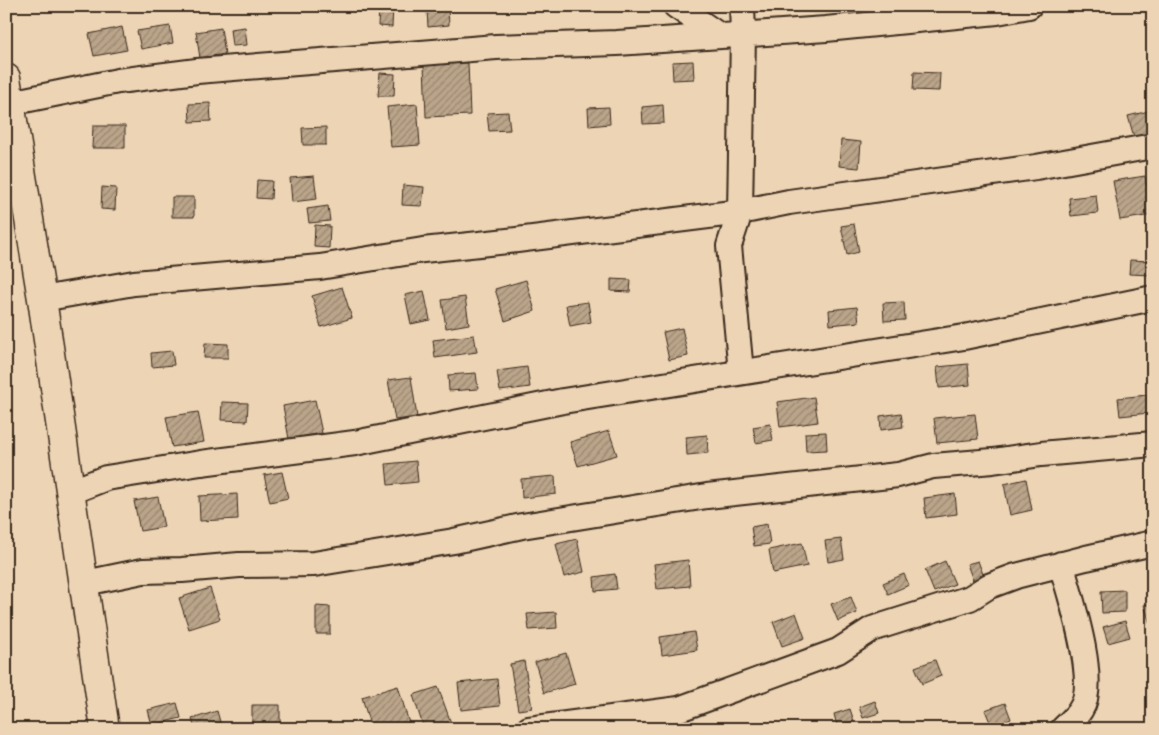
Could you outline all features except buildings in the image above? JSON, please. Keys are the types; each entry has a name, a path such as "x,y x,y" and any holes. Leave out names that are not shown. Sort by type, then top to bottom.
{"main road":[{"path":"8,90 42,299 105,729"}],"street":[{"path":"676,6 720,36"},
{"path":"741,372 729,246 740,212 742,6"},
{"path":"8,90 118,81 197,71 496,47 617,43 826,29 997,12 1029,6"},
{"path":"42,299 134,283 320,266 423,250 740,212 789,202 1036,167 1153,146"},
{"path":"70,492 106,478 355,443 563,401 964,336 1153,298"},
{"path":"85,583 142,571 239,565 321,563 454,541 522,526 707,496 898,475 933,466 1153,444"},
{"path":"529,729 628,723 679,709 838,651 872,629 970,598 989,586 1016,576 1153,543"},
{"path":"1061,564 1082,640 1088,686 1082,709 1063,729"}]}
